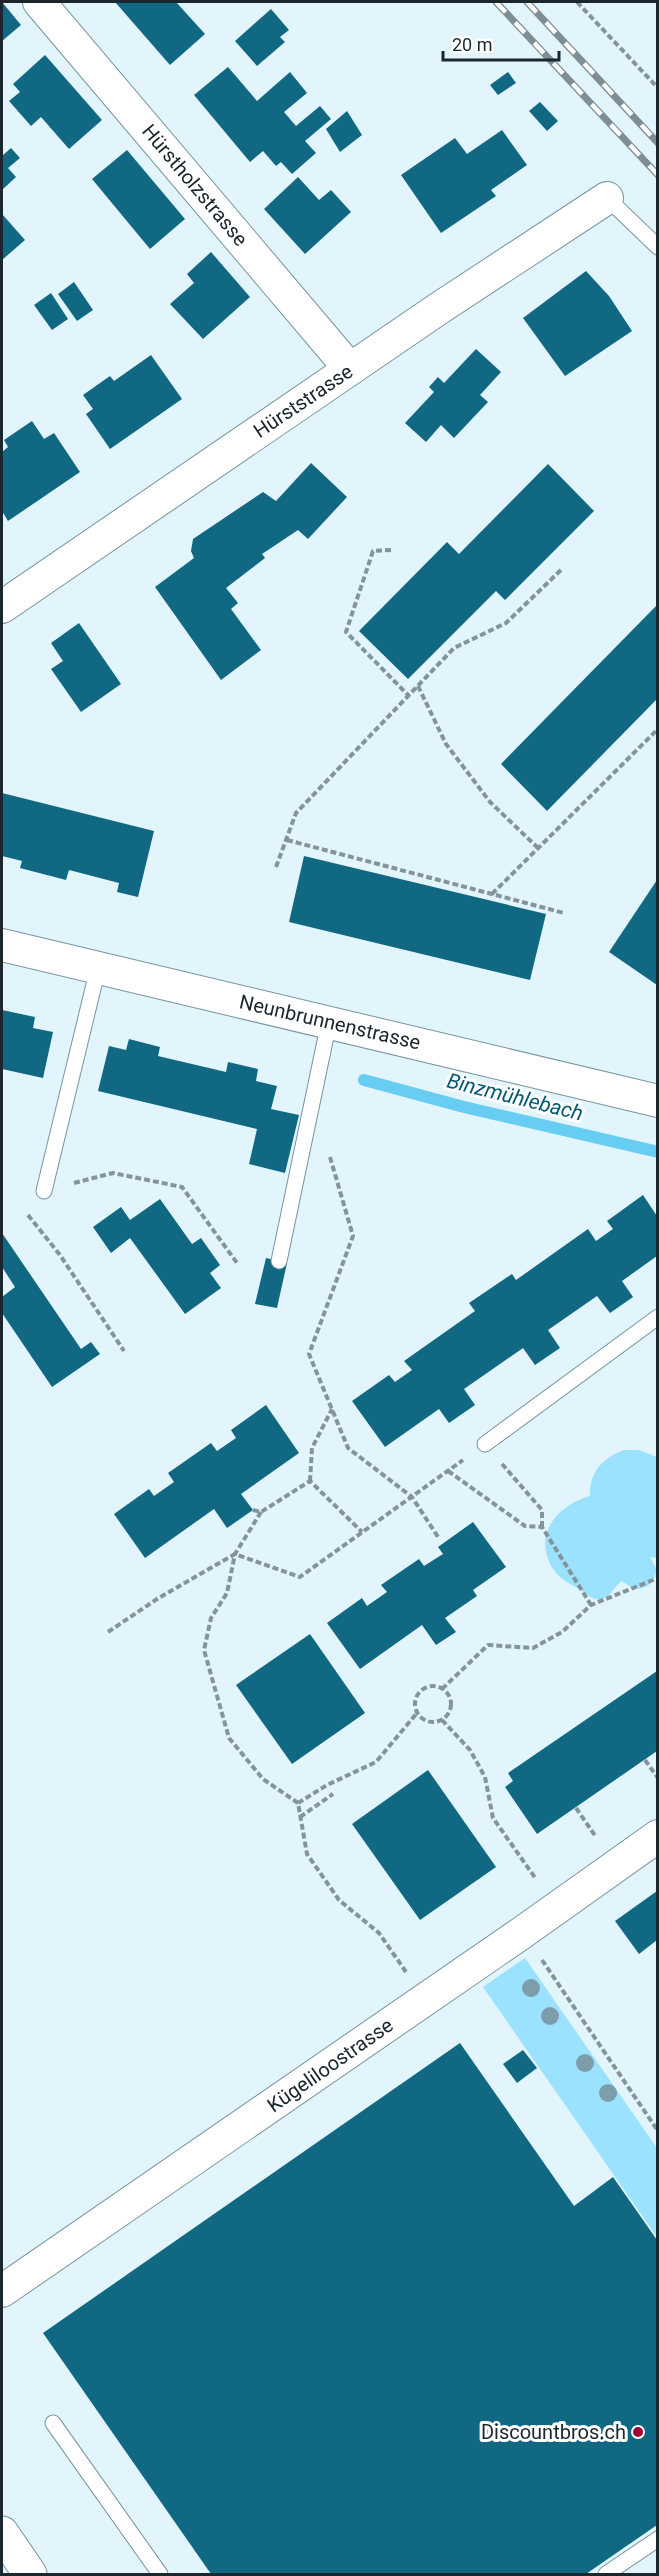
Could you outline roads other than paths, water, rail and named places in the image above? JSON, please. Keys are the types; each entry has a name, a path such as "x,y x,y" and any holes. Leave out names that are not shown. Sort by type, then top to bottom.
{"street":[{"name":"Hürstholzstrasse","path":"39,2 350,369"},
{"name":"Hürststrasse","path":"2,606 350,369 607,198"},
{"name":"Neunbrunnenstrasse","path":"2,945 657,1101"},
{"name":"Kügeliloostrasse","path":"2,2291 523,1932 657,1836"},
{"path":"2,2533 30,2574"}],"lane":[{"path":"607,198 657,247"},
{"path":"44,1191 98,968"},
{"path":"279,1261 329,1022"},
{"path":"484,1444 539,1401 657,1317"},
{"path":"53,2423 160,2574"},
{"path":"606,2574 657,2539"}],"waterway":[{"name":"Binzmühlebach","path":"364,1080 464,1107 658,1152"}],"railway":[{"path":"496,2 658,175"},
{"path":"527,2 658,143"}],"place":[{"name":"Discountbros.ch","path":"638,2432"}]}
